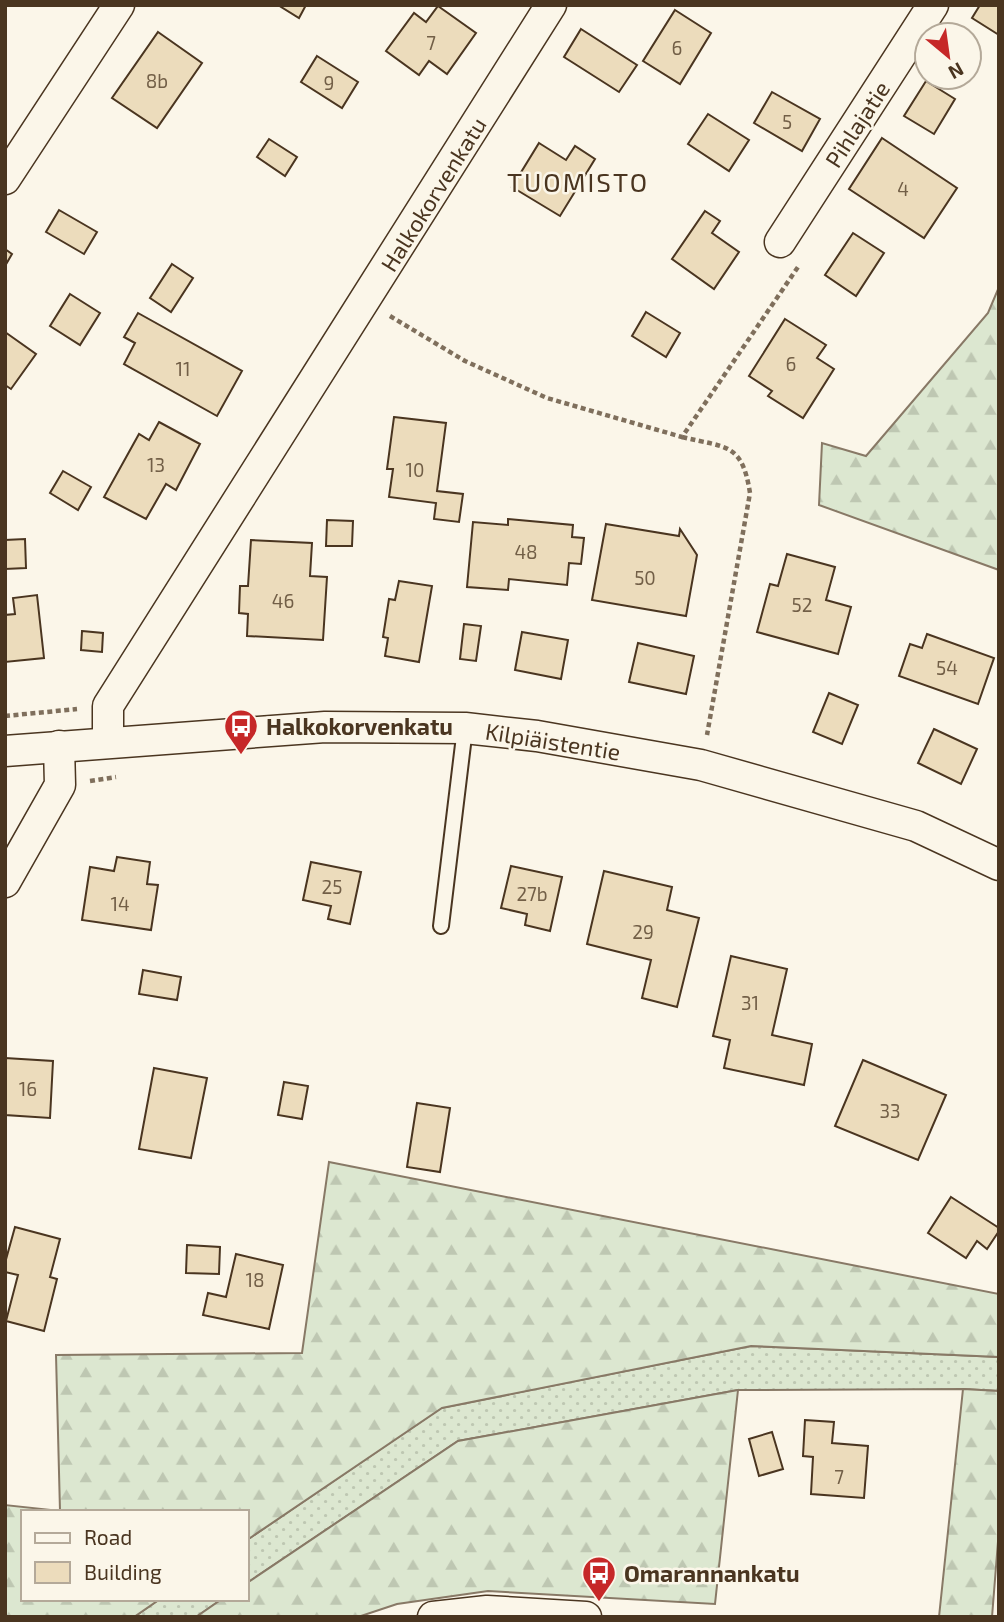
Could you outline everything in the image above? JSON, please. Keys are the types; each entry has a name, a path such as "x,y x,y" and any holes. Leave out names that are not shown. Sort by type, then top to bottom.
{"street":[{"path":"5,179 119,5"},
{"name":"Halkokorvenkatu","path":"108,742 108,706 551,5"},
{"name":"Pihlajatie","path":"780,242 933,5"},
{"name":"Kilpiäistentie","path":"5,751 325,727 465,728 537,736 701,765 916,826 999,865"},
{"path":"5,883 60,785 59,746"},
{"path":"433,1617 487,1611 586,1617"}],"lane":[{"path":"441,926 465,728"}],"path":[{"path":"682,437 799,266 780,242"},
{"path":"365,301 465,361 547,398 732,449 746,469 750,493 706,740"}],"green space":[{"path":"999,287 999,570 819,505 822,443 866,456 988,313"},
{"path":"329,1162 999,1294 999,1357 751,1346 442,1408 248,1539 248,1510 60,1510 56,1355 302,1353"},
{"path":"751,1346 999,1357 999,1391 738,1390 458,1441 248,1582 248,1539 441,1408"},
{"path":"963,1389 999,1391 999,1529 992,1617 939,1617"},
{"path":"738,1390 715,1604 488,1591 397,1604 358,1617 196,1617 219,1601 248,1601 248,1582 458,1441"},
{"path":"5,1505 51,1510 21,1510 21,1601 157,1601 134,1617 5,1617"},
{"path":"157,1601 219,1601 196,1617 134,1617"}],"building":[{"path":"278,5 306,5 299,18"},
{"path":"980,5 999,5 999,35 983,25 983,21 972,18"},
{"path":"438,6 476,33 447,74 429,61 419,75 386,51 414,13 426,22"},
{"path":"675,10 711,33 680,84 643,61"},
{"path":"581,29 637,65 619,92 564,57"},
{"path":"158,32 202,63 157,128 112,98"},
{"path":"317,56 358,82 342,108 301,82"},
{"path":"920,91 942,91 955,99 934,134 904,116"},
{"path":"772,92 820,119 802,151 754,123"},
{"path":"708,114 749,140 729,171 688,144"},
{"path":"882,138 957,188 924,238 849,189"},
{"path":"269,139 297,157 285,176 257,157"},
{"path":"539,143 566,160 575,146 595,159 560,216 512,187"},
{"path":"59,210 97,232 84,254 46,232"},
{"path":"705,211 720,221 712,233 739,252 714,289 672,259"},
{"path":"853,233 884,253 856,296 825,275"},
{"path":"5,249 12,254 5,266"},
{"path":"172,264 193,278 171,312 150,298"},
{"path":"70,294 100,313 80,345 50,326"},
{"path":"646,312 680,333 666,357 632,336"},
{"path":"138,313 242,371 217,416 124,364 135,343 124,337"},
{"path":"785,319 826,345 817,358 834,369 803,418 768,396 772,391 749,376"},
{"path":"5,332 36,354 11,389 5,385"},
{"path":"394,417 446,423 437,491 463,494 459,522 434,519 436,503 389,497 393,469 387,469"},
{"path":"159,422 200,444 176,490 166,484 146,519 104,497 139,434 149,440"},
{"path":"63,471 91,487 78,510 50,493"},
{"path":"508,519 573,525 572,537 584,538 581,564 569,563 567,585 509,579 508,590 467,587 473,522 508,525"},
{"path":"327,520 353,521 352,546 326,546"},
{"path":"606,524 679,536 680,529 697,555 686,616 592,600"},
{"path":"25,539 26,568 5,569 5,540"},
{"path":"251,540 312,543 310,576 327,577 323,640 247,636 248,614 239,613 240,586 248,586"},
{"path":"787,554 835,567 826,600 851,607 838,654 757,632 770,584 778,586"},
{"path":"399,581 432,586 419,662 385,656 388,638 383,637 389,599 395,600"},
{"path":"37,595 44,658 5,662 5,615 15,614 13,598"},
{"path":"464,624 481,626 476,661 460,659"},
{"path":"82,631 103,633 102,652 81,650"},
{"path":"522,632 568,640 561,679 515,670"},
{"path":"927,634 994,658 978,704 899,676 910,644 922,648"},
{"path":"638,643 694,656 686,694 629,682"},
{"path":"829,693 858,705 842,744 813,732"},
{"path":"934,729 977,749 961,784 918,763"},
{"path":"117,857 150,862 147,884 158,885 151,930 82,920 90,867 114,871"},
{"path":"311,862 361,872 350,924 328,919 331,906 303,900"},
{"path":"511,866 562,877 550,931 525,925 527,914 501,908"},
{"path":"604,871 672,887 667,910 699,918 677,1007 642,998 651,960 587,944"},
{"path":"731,956 787,969 772,1035 812,1044 804,1085 724,1068 730,1040 713,1036"},
{"path":"143,970 181,977 177,1000 139,994"},
{"path":"5,1058 53,1061 50,1118 5,1115"},
{"path":"863,1060 946,1095 918,1160 835,1126"},
{"path":"154,1068 207,1078 191,1158 139,1149"},
{"path":"284,1082 308,1086 302,1119 278,1115"},
{"path":"417,1103 450,1108 440,1172 407,1167"},
{"path":"951,1197 999,1228 987,1249 977,1241 966,1258 928,1233"},
{"path":"15,1227 60,1239 50,1277 57,1279 44,1331 6,1321 18,1275 5,1272"},
{"path":"187,1245 220,1247 219,1274 186,1273"},
{"path":"236,1254 283,1265 269,1329 203,1315 208,1293 226,1297"},
{"path":"805,1420 834,1422 832,1443 868,1446 864,1498 811,1494 813,1457 803,1456"},
{"path":"772,1432 783,1469 759,1476 749,1439"}],"place":[{"name":"Halkokorvenkatu","path":"241,756"},
{"name":"Omarannankatu","path":"599,1603"}],"district":[{"name":"TUOMISTO","path":"578,181"}]}
